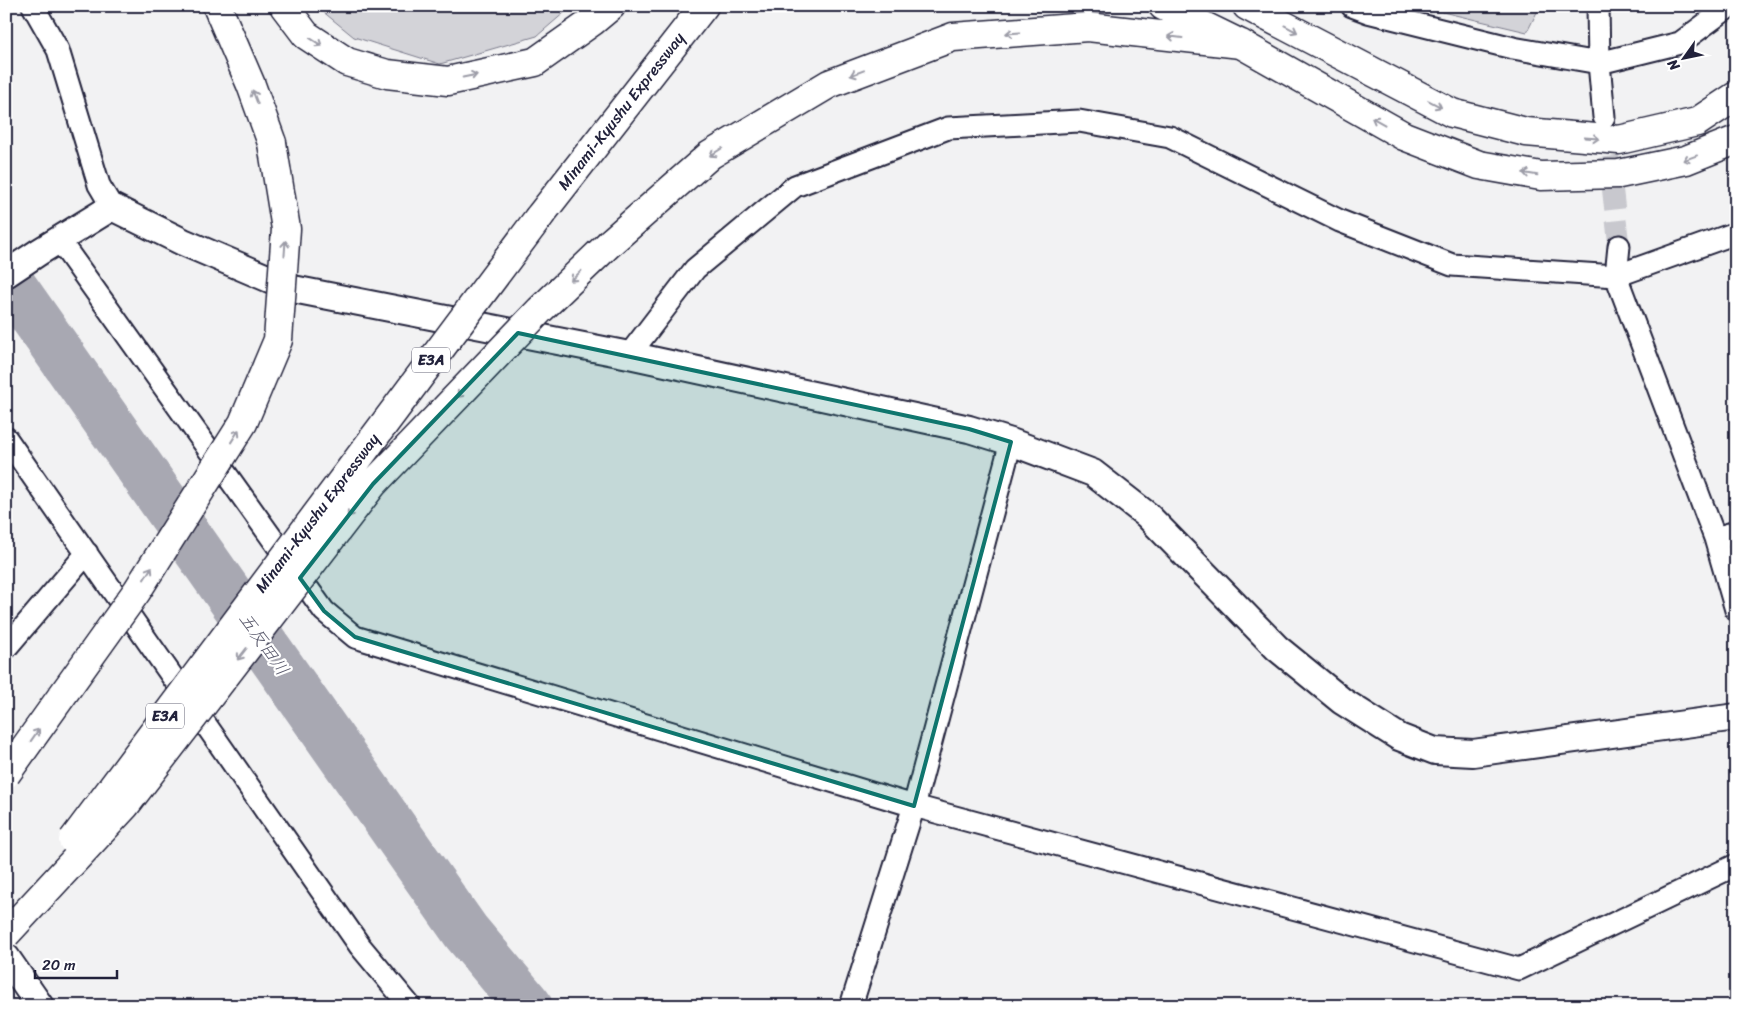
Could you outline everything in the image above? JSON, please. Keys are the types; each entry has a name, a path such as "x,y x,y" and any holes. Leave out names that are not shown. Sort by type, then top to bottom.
{"highway":[{"path":"6,774 136,591 237,432 278,340 286,229 272,142 251,85 217,6"},
{"path":"284,6 306,35 347,62 387,74 448,81 536,62 611,6"},
{"name":"Minami-Kyushu Expressway","path":"539,217 683,6"},
{"name":"Minami-Kyushu Expressway","path":"6,929 539,217 704,6"},
{"path":"1163,6 1241,44 1404,136 1479,165 1541,176 1619,174 1686,160 1736,140"},
{"path":"1247,6 1452,113 1526,132 1619,140 1697,122 1736,96"},
{"path":"6,934 125,806 373,484 540,310 611,242 710,155 829,84 953,37 1088,27 1241,44"}],"street":[{"path":"33,6 58,50 100,185 112,207 183,242 293,289 629,355 969,429 1093,472 1147,515 1277,648 1342,701 1399,737 1435,750 1473,753 1736,717"},
{"path":"1352,6 1368,12 1513,48 1599,62 1680,43 1730,6"},
{"path":"1598,6 1599,62 1604,117"},
{"path":"629,355 695,270 795,186 948,128 1078,121 1170,137 1340,221 1452,265 1616,276 1736,234"},
{"path":"6,274 112,207"},
{"path":"49,246 324,611 354,637 914,806 1519,969 1736,865"},
{"path":"1619,246 1616,276 1715,538 1736,610"},
{"path":"6,438 360,946 410,1006"},
{"path":"850,1006 914,806 1011,442"},
{"path":"1715,538 1736,532"},
{"path":"6,648 87,553"},
{"path":"6,957 40,1006"}],"highlighted area":[{"path":"518,333 969,429 1011,442 914,806 355,637 324,611 300,578 373,484"}],"shaded area":[{"path":"316,6 572,6 537,36 440,64 354,37"},
{"path":"1417,6 1540,6 1527,32"}],"waterway":[{"name":"五反田川","path":"6,277 466,932 528,1006"}],"tunnel":[{"path":"1605,125 1619,246"}]}
